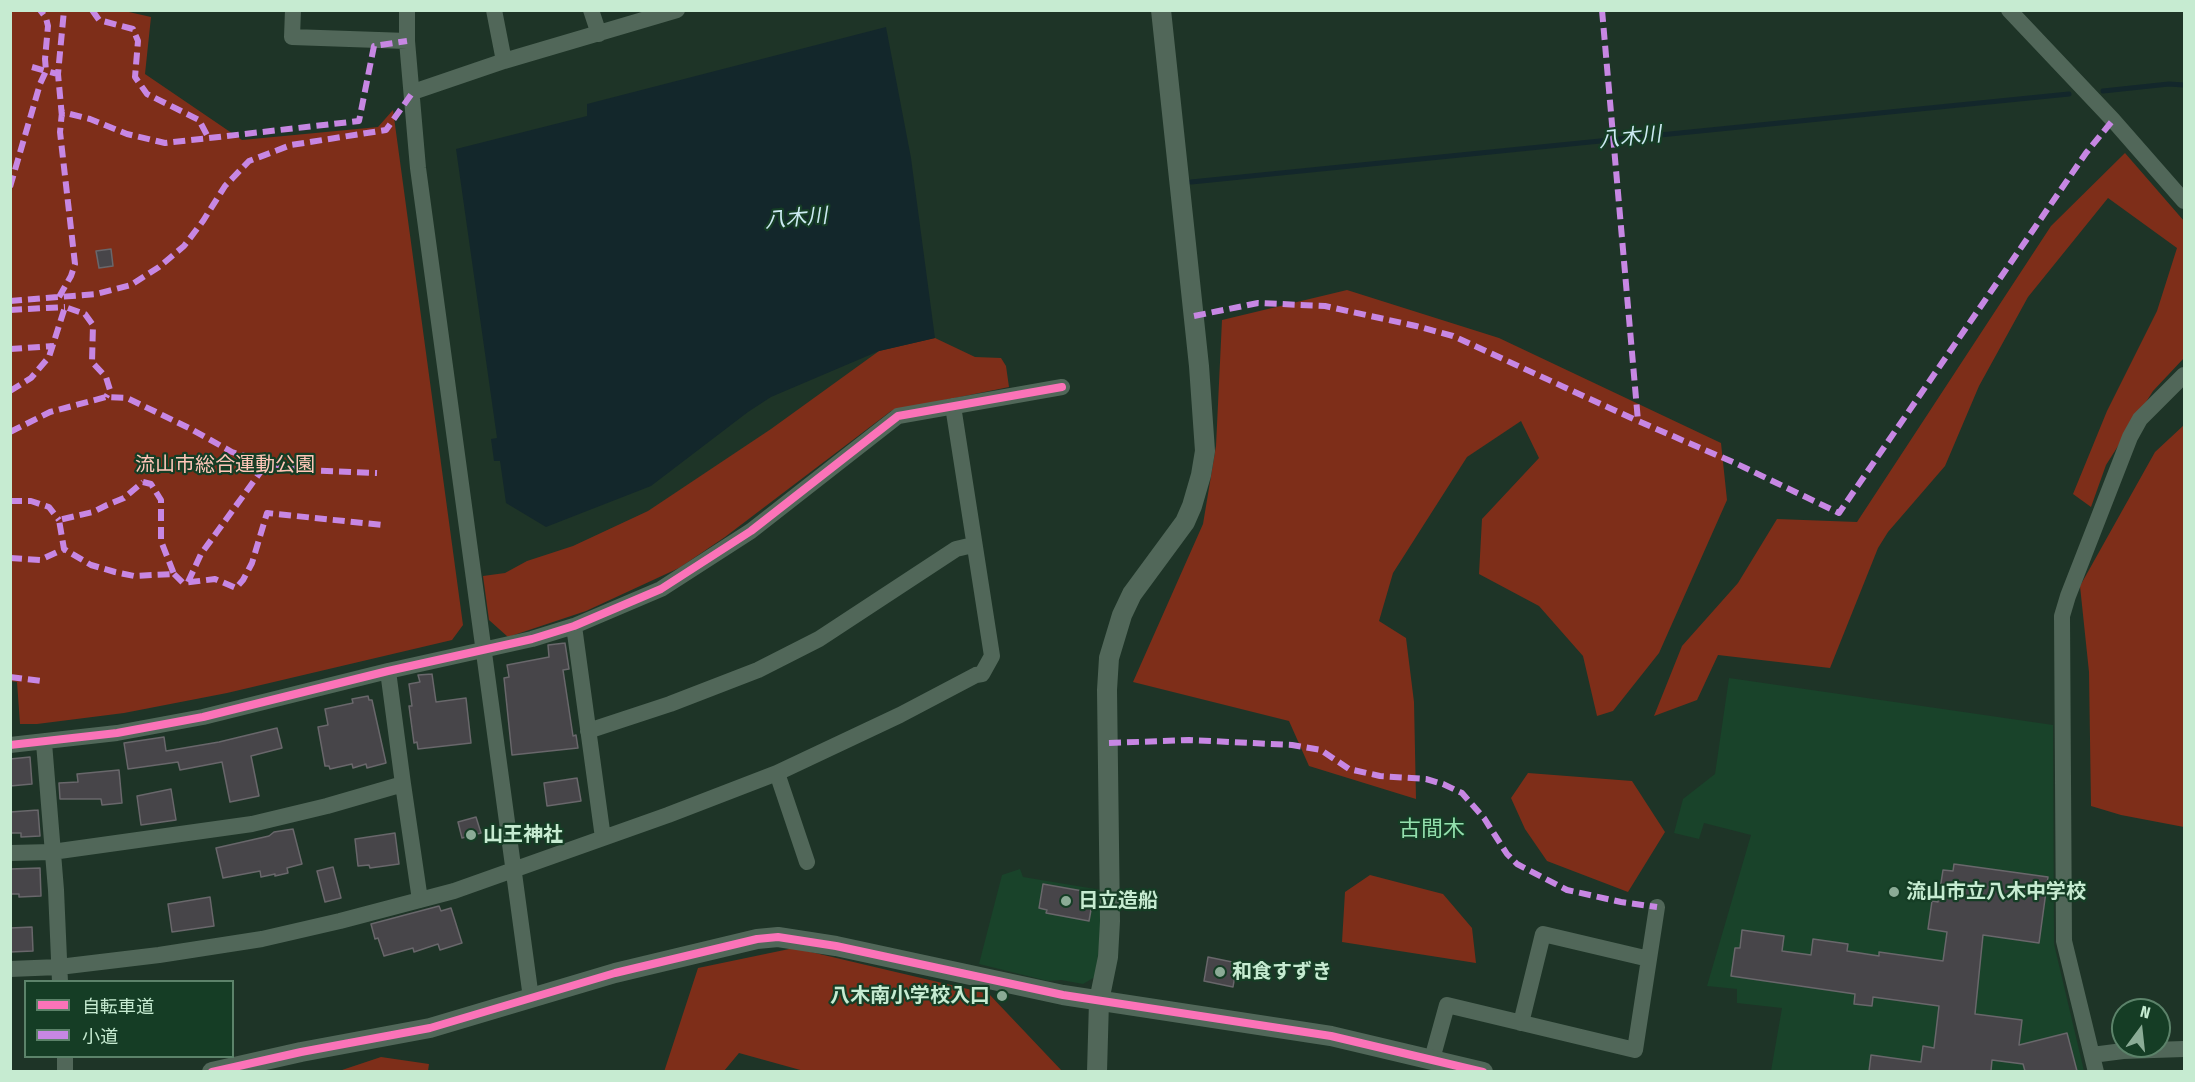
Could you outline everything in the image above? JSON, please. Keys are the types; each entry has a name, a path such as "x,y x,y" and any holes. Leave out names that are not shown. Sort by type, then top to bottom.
{"street":[{"path":"292,10 292,38 407,41"},
{"path":"407,10 407,41 418,168 531,998"},
{"path":"494,10 504,61"},
{"path":"591,10 599,34"},
{"path":"413,92 504,61 677,10"},
{"path":"1097,1071 1099,1001 1108,957 1110,921 1107,690 1109,658 1122,615 1132,594 1185,522 1201,475 1204,451 1197,346 1161,10"},
{"path":"2009,10 2113,120 2184,201"},
{"path":"2096,1071 2067,957 2062,921 2062,616 2130,437 2140,419 2184,375"},
{"path":"10,745 44,743 117,733 203,717 388,671 532,639 574,626 661,589 751,531 898,416 1062,387"},
{"path":"10,969 60,974 262,939 454,891 777,773 982,674 992,656 953,406"},
{"path":"588,731 670,704 758,670 819,639 956,549 974,545"},
{"path":"574,626 603,838"},
{"path":"388,671 420,900"},
{"path":"44,743 60,974"},
{"path":"777,773 807,862"},
{"path":"10,853 52,852 252,824 327,806 403,784"},
{"path":"1432,1059 1447,1005 1635,1050 1657,907"},
{"path":"1521,1023 1543,934 1649,959"},
{"path":"212,1071 430,1028 615,973 724,946 757,939 778,938 836,946 1000,983 1099,1001 1331,1036 1483,1071"},
{"path":"2092,1054 2184,1049"}],"shaded area":[{"name":"流山市立八木中学校","path":"1729,678 2053,725 2054,944 2084,1071 1771,1071 1782,1008 1737,1003 1737,989 1707,986 1751,835 1704,823 1699,839 1674,833 1683,799 1715,774"},
{"path":"1020,869 1023,877 1101,890 1101,933 1095,977 1083,984 1061,980 1048,981 979,964 1002,875"}],"green space":[{"name":"流山市総合運動公園","path":"120,10 151,17 145,74 242,140 378,127 393,110 463,625 452,640 227,693 124,713 20,724 17,682 10,681 10,11"},
{"path":"2125,153 2184,221 2184,358 2153,391 2106,465 2091,507 2073,494 2107,411 2157,311 2177,248 2108,198 2028,297 1979,386 1945,466 1888,532 1878,548 1830,668 1718,655 1697,700 1654,716 1682,646 1738,583 1777,519 1857,522 2051,226"},
{"path":"1347,290 1499,338 1721,443 1727,500 1659,653 1613,711 1597,716 1583,656 1539,606 1479,574 1482,519 1539,458 1521,421 1467,457 1393,573 1379,621 1406,638 1414,702 1416,799 1309,766 1289,721 1133,682 1203,524 1216,446 1222,320"},
{"path":"935,338 975,357 1001,358 1006,366 1009,387 891,411 725,537 679,568 586,611 508,637 489,620 483,576 505,573 527,561 573,546 648,511 771,429 879,351"},
{"path":"2184,425 2184,827 2121,815 2091,806 2089,672 2080,586 2155,452"},
{"path":"1528,773 1632,781 1665,832 1628,892 1547,861 1525,829 1511,798"},
{"path":"1370,875 1443,894 1472,928 1476,963 1342,942 1345,892"},
{"path":"794,948 989,994 1062,1071 804,1071 739,1053 724,1071 664,1072 698,968"},
{"path":"381,1057 429,1064 428,1071 339,1071"}],"water":[{"path":"886,27 911,158 935,338 879,351 771,397 651,486 546,527 506,503 500,461 494,461 491,439 497,438 456,149 587,116 587,104"}],"building":[{"path":"111,249 113,266 99,268 96,251"},
{"path":"565,643 569,669 563,670 573,736 576,735 578,748 512,755 504,678 509,677 507,665 549,657 548,645"},
{"path":"432,674 436,702 466,698 471,743 418,749 417,742 414,743 409,706 412,706 409,684 420,682 418,675"},
{"path":"368,696 369,700 372,700 386,763 367,768 366,764 353,768 352,764 330,769 329,766 325,766 318,727 328,725 325,709 353,703 352,699"},
{"path":"277,728 282,748 251,756 259,796 230,802 222,762 180,770 178,762 128,769 124,743 164,737 166,751 219,742"},
{"path":"30,757 32,784 10,786 10,759"},
{"path":"119,770 122,803 102,805 101,799 60,799 59,783 78,782 77,774"},
{"path":"577,778 581,801 547,806 544,783"},
{"path":"171,789 176,820 141,825 137,796"},
{"path":"38,810 40,836 21,837 21,833 10,833 10,812"},
{"path":"476,817 481,833 462,838 458,822"},
{"path":"293,829 302,864 287,868 288,873 275,876 275,874 261,877 260,871 223,878 216,848"},
{"path":"395,833 399,864 370,868 369,865 358,866 355,839"},
{"path":"1954,864 2048,877 2039,943 1983,935 1975,1014 2022,1020 2019,1045 2067,1033 2077,1071 2025,1071 2023,1064 1992,1060 1991,1071 1869,1071 1871,1055 1921,1062 1923,1046 1934,1048 1939,1006 1873,997 1872,1006 1854,1004 1855,994 1731,976 1735,948 1740,948 1742,930 1784,936 1782,951 1811,955 1813,939 1848,944 1847,951 1879,956 1879,952 1943,961 1947,932 1928,929 1932,901 1938,902 1943,870 1953,871"},
{"path":"333,867 341,898 325,902 317,871"},
{"path":"40,868 41,896 19,897 19,894 10,894 10,869"},
{"name":"日立造船","path":"1043,884 1094,893 1089,921 1046,913 1047,910 1039,908"},
{"path":"210,897 214,926 172,932 168,904"},
{"path":"439,906 441,911 451,908 462,943 440,950 438,944 414,952 413,948 384,956 378,938 375,939 371,924"},
{"path":"32,927 33,951 10,952 10,928"},
{"name":"和食すずき","path":"1208,957 1237,963 1233,987 1204,981"}],"waterway":[{"name":"八木川","path":"2103,91 2169,84 2184,85"},
{"name":"八木川","path":"1191,182 2069,94"}],"marked path":[{"path":"32,67 46,71 48,26 40,10"},
{"path":"62,117 58,74 64,10"},
{"path":"92,10 99,20 133,29 138,41 135,77 147,94 199,120 208,137"},
{"path":"1602,10 1638,421 1735,463 1839,513 2086,153 2113,120"},
{"path":"59,297 75,264 60,132 62,112 90,119 127,134 165,143 359,121 374,46 407,41"},
{"path":"10,187 40,84 46,71 58,74"},
{"path":"10,301 96,294 131,285 159,267 184,246 225,186 249,161 291,145 386,130 413,92"},
{"path":"1194,316 1258,303 1325,306 1416,326 1453,336 1638,421"},
{"path":"10,310 65,307"},
{"path":"10,391 31,378 49,357 65,307 85,314 93,325 92,362 106,377 110,390 106,397"},
{"path":"10,349 54,346"},
{"path":"10,432 50,412 106,397 127,398 232,452 267,463"},
{"path":"188,582 201,554 267,463 303,470 377,473"},
{"path":"143,482 151,484 161,500 161,541 174,574 134,576 115,572 91,565 64,549 59,520 93,512 124,498 143,482"},
{"path":"10,501 31,501 49,507 59,520"},
{"path":"174,574 183,583 215,579 236,588 252,563 267,513 382,525"},
{"path":"10,558 40,560 64,549"},
{"path":"10,677 41,681"},
{"path":"1109,743 1189,740 1292,745 1321,750 1349,769 1380,776 1426,779 1443,784 1462,793 1484,818 1507,854 1517,864 1567,890 1657,907"}],"cycle path":[{"path":"10,745 117,733 203,717 388,671 532,639 574,626 661,589 751,531 898,416 1062,387"},
{"path":"212,1072 301,1052 430,1028 615,973 757,939 778,937 836,946 1063,995 1331,1036 1483,1072"}],"place":[{"name":"山王神社","path":"471,835"},
{"name":"流山市立八木中学校","path":"1894,892"},
{"name":"日立造船","path":"1066,901"},
{"name":"和食すずき","path":"1220,972"},
{"name":"八木南小学校入口","path":"1002,996"}],"district":[{"name":"古間木","path":"1432,830"}]}
